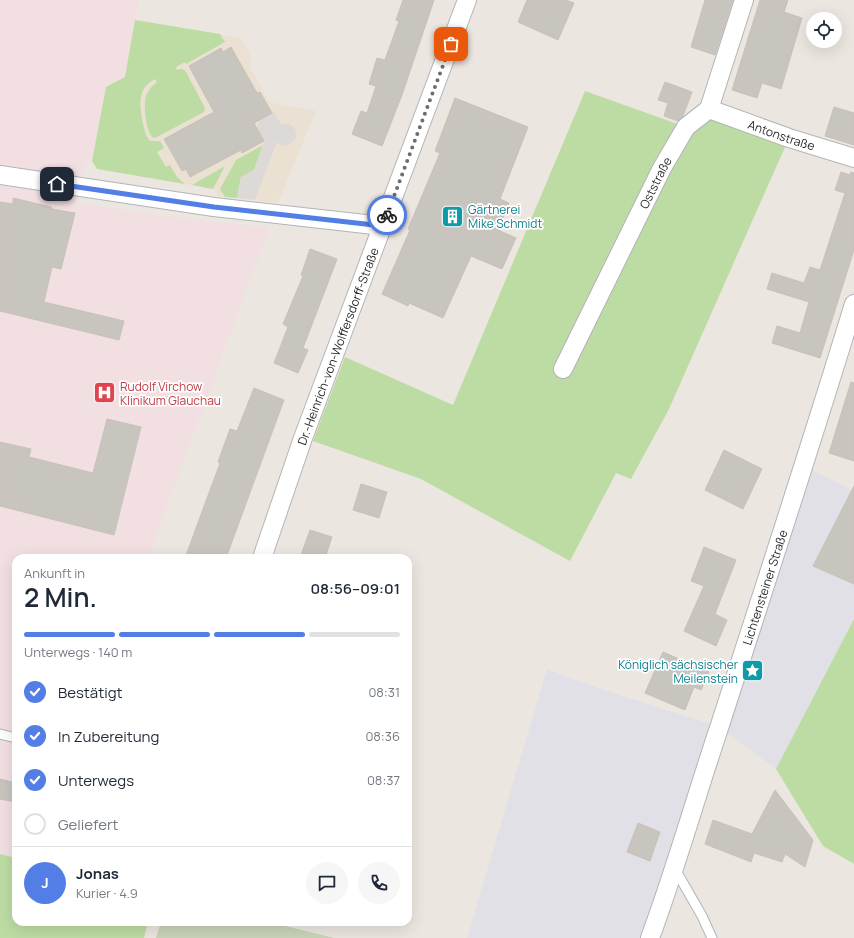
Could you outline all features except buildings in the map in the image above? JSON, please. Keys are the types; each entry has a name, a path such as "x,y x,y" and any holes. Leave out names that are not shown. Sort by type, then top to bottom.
{"street":[{"name":"Dr.-Heinrich-von-Wolffersdorff-Straße","path":"263,554 303,438 467,0"},
{"path":"709,109 744,0"},
{"name":"Antonstraße","path":"709,109 789,138 854,158"},
{"name":"Oststraße","path":"563,369 662,168 686,127 709,109"},
{"path":"0,175 214,207 383,226"},
{"name":"Lichtensteiner Straße","path":"650,938 675,869 719,727 804,466 854,304"}],"lane":[{"path":"0,734 12,737"},
{"path":"675,869 702,916 712,938"}],"shaded area":[{"name":"Rudolf Virchow Klinikum Glauchau","path":"0,0 139,0 125,77 106,87 92,161 85,163 76,203 165,216 269,228 149,554 12,554 12,857 0,854"},
{"path":"135,20 241,38 252,59 250,67 269,102 316,111 278,203 219,196 213,189 97,169 92,161 125,77"},
{"path":"274,112 281,124 289,124 294,127 296,138 288,146 281,145 277,142 255,200 237,198 241,177 254,170 263,145 264,141 257,128 259,120"},
{"path":"804,466 854,491 854,619 776,769 719,727"},
{"path":"547,669 595,687 719,727 650,938 467,938"}],"green space":[{"path":"135,20 220,34 225,42 186,64 185,62 176,67 177,70 185,70 205,108 204,112 154,138 151,135 147,125 145,100 148,92 157,82 155,79 149,83 142,93 140,104 145,133 150,141 160,141 164,148 157,152 166,167 170,165 177,177 185,184 97,169 92,161 106,87 125,77"},
{"path":"585,91 686,127 709,109 789,138 669,409 631,479 616,473 570,561 421,479 313,441 345,357 453,405"},
{"path":"263,145 254,170 241,177 237,198 225,197 220,189 236,160"},
{"path":"225,166 213,189 192,185"},
{"path":"854,619 854,864 823,846 776,769"},
{"path":"0,854 12,857 12,926 147,926 144,938 0,938"},
{"path":"160,926 285,926 334,938 156,938"}],"way so far":[{"path":"387,215 451,44"}],"place":[{"name":"Gärtnerei Mike Schmidt","path":"452,216"},
{"name":"Rudolf Virchow Klinikum Glauchau","path":"104,393"},
{"name":"Königlich sächsischer Meilenstein","path":"753,671"}],"route":[{"path":"57,184 274,215 383,226 387,215"}]}
